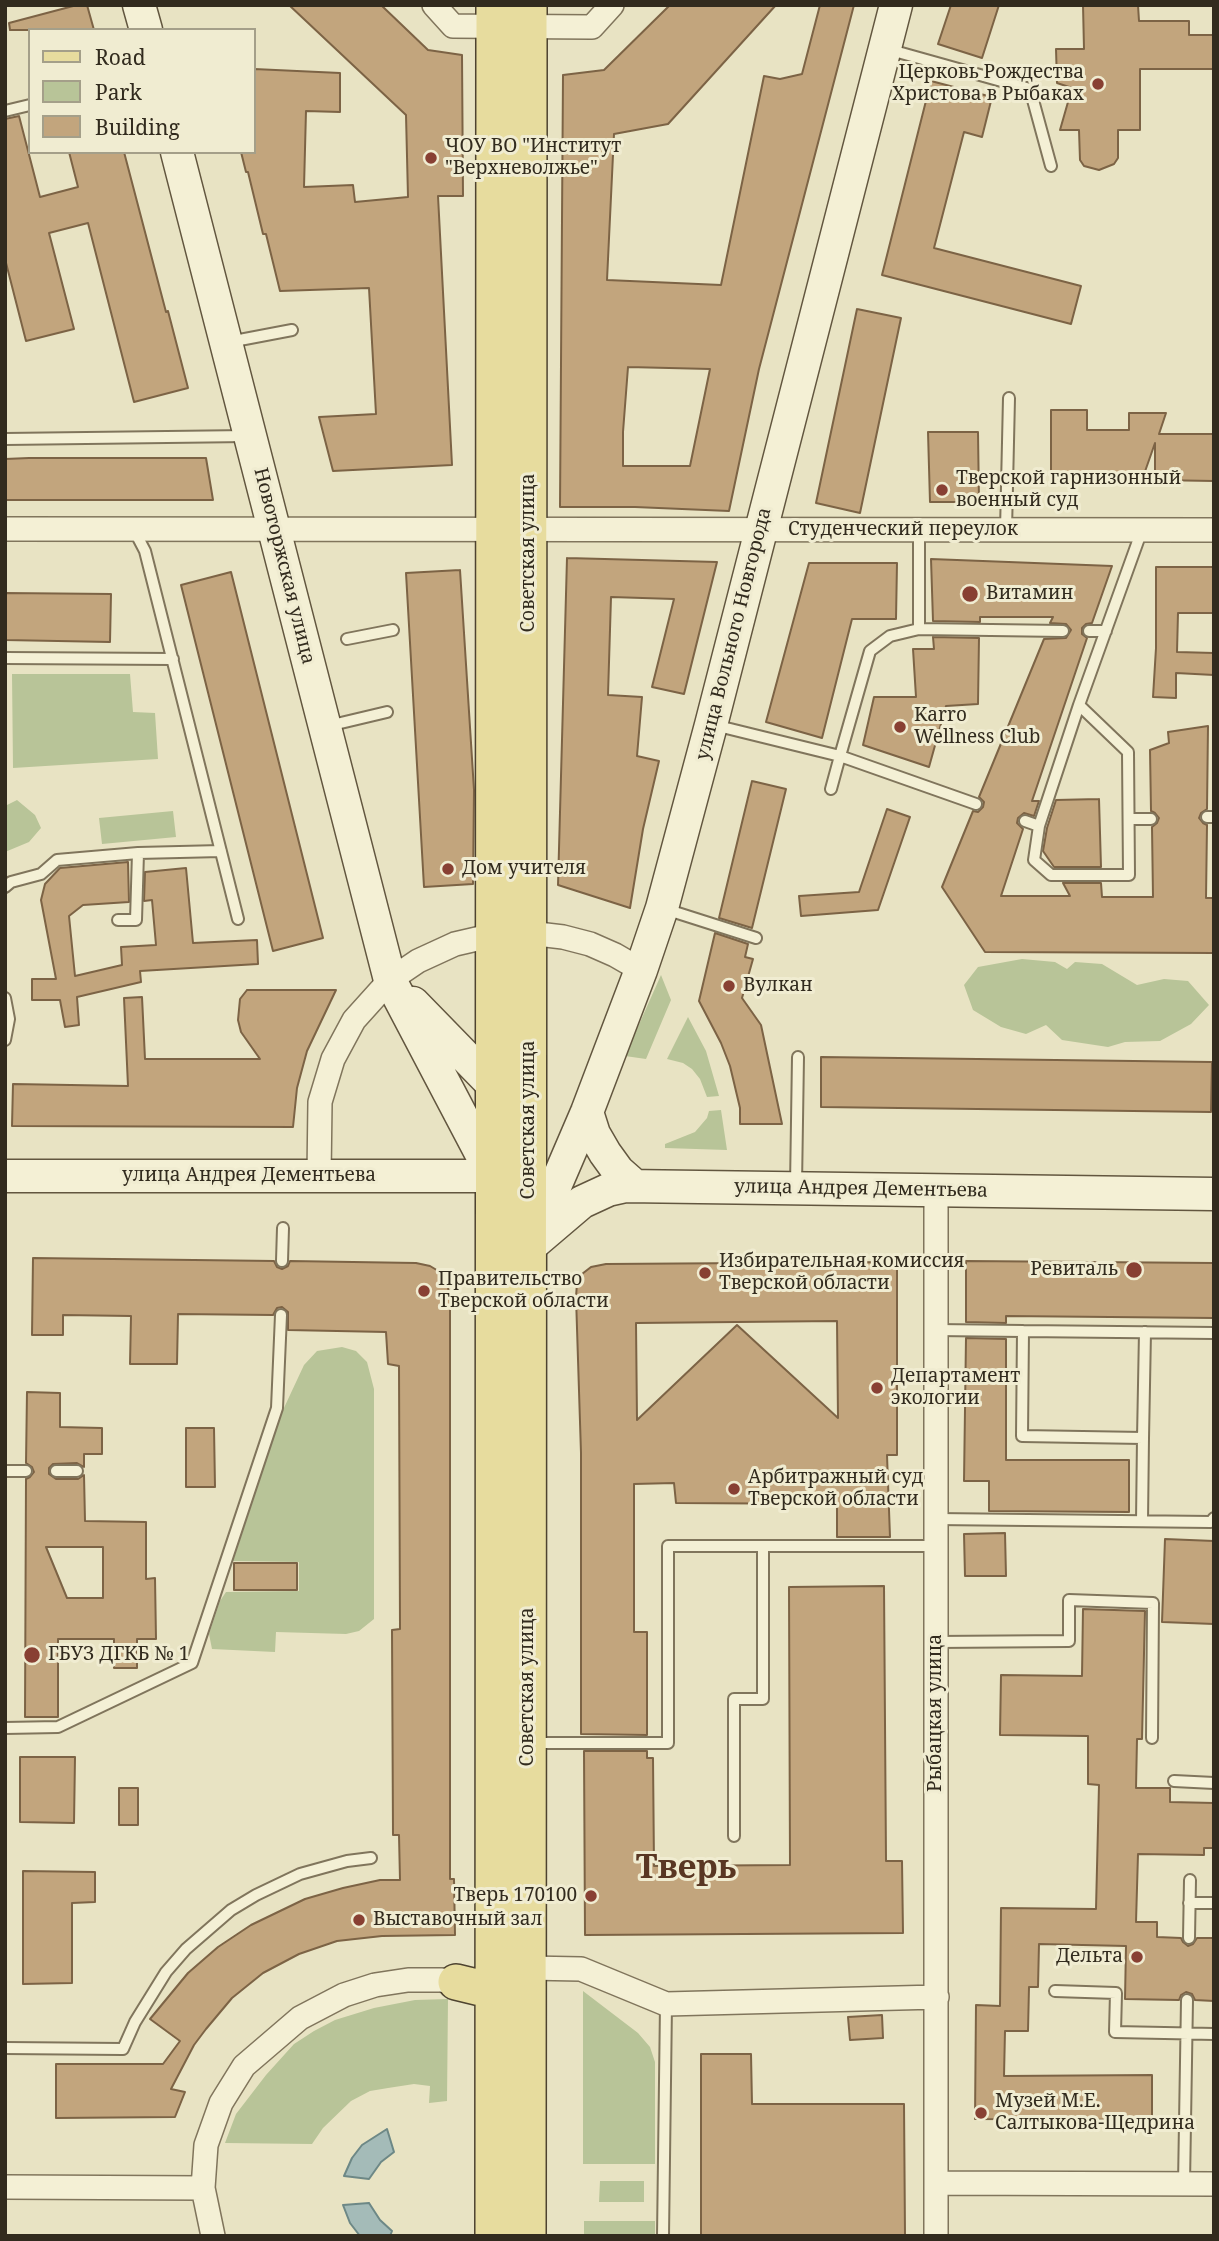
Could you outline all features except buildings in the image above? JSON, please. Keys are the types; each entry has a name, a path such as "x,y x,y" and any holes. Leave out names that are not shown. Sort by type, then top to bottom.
{"main road":[{"name":"Советская улица","path":"493,2236 494,16"},
{"name":"Советская улица","path":"528,2236 529,16"},
{"path":"456,1982 494,1991 529,2043"}],"street":[{"path":"139,5 145,28"},
{"path":"434,5 453,26 494,16 529,16 592,27 612,5"},
{"name":"улица Вольного Новгорода","path":"529,1248 587,1112 662,908 895,5"},
{"name":"Новоторжская улица","path":"178,154 390,980 493,1176"},
{"name":"Студенческий переулок","path":"5,529 1214,530"},
{"path":"529,933 590,944 641,970"},
{"path":"319,1176 320,1102 327,1073 354,1020 390,980 418,961 443,949 494,935"},
{"path":"390,980 493,1084 529,1142"},
{"path":"587,1112 594,1134 605,1153 618,1171 635,1186"},
{"name":"улица Андрея Дементьева","path":"5,1176 493,1176"},
{"name":"улица Андрея Дементьева","path":"529,1248 582,1202 608,1190 635,1186 1214,1194"},
{"name":"Рыбацкая улица","path":"936,1190 936,2236"},
{"path":"528,1968 581,1969 666,2004 937,1997"},
{"path":"214,2236 203,2188 206,2145 221,2103 244,2066 287,2028 314,2009 344,1995 375,1985 425,1979 456,1982"},
{"path":"936,2183 1214,2184"},
{"path":"5,2187 203,2188"}],"lane":[{"path":"884,49 1030,89 1051,166"},
{"path":"5,111 28,105"},
{"path":"226,342 292,330"},
{"path":"1006,530 1009,398"},
{"path":"5,439 251,436"},
{"path":"134,529 145,551 238,919"},
{"path":"919,530 919,629"},
{"path":"1079,705 1128,752 1129,875 1051,875 1034,860 1039,826 1079,705 1142,530"},
{"path":"831,789 870,651 890,636 919,629 1063,631"},
{"path":"347,639 393,630"},
{"path":"1089,631 1106,631"},
{"path":"5,658 173,659"},
{"path":"325,726 387,712"},
{"path":"711,725 840,756 976,804"},
{"path":"1129,819 1151,819"},
{"path":"1026,821 1039,826"},
{"path":"5,887 11,882 41,874 57,860 138,853 221,851"},
{"path":"118,920 136,920 138,853"},
{"path":"662,908 756,938"},
{"path":"5,998 9,1019 5,1040"},
{"path":"796,1188 798,1057"},
{"path":"282,1227 282,1261"},
{"path":"5,1728 58,1727 192,1663 277,1408 281,1315"},
{"path":"936,1330 1214,1334"},
{"path":"1023,1331 1022,1436 1143,1438"},
{"path":"1142,1521 1145,1332"},
{"path":"5,1471 26,1471"},
{"path":"56,1471 78,1471"},
{"path":"936,1519 1211,1522 1214,1518"},
{"path":"528,1743 668,1743 668,1546 936,1546"},
{"path":"734,1836 734,1699 763,1699 763,1546"},
{"path":"936,1642 1069,1641 1069,1600 1153,1603 1152,1738"},
{"path":"1174,1781 1214,1783"},
{"path":"5,2048 123,2049 135,2022 166,1972 186,1949 231,1910 300,1874 371,1857"},
{"path":"1189,1880 1189,1938"},
{"path":"1189,1903 1214,1903"},
{"path":"1055,1992 1116,1993 1115,2032 1214,2034"},
{"path":"1184,2184 1186,2000"},
{"path":"663,2236 666,2004"}],"green space":[{"path":"12,674 130,674 133,712 155,713 158,759 13,768"},
{"path":"17,800 35,815 41,828 29,842 5,852 5,806"},
{"path":"173,811 176,837 102,844 99,818"},
{"path":"1022,959 1055,962 1067,969 1075,962 1102,964 1137,985 1164,979 1188,981 1209,1005 1191,1024 1160,1041 1125,1042 1108,1047 1062,1040 1046,1025 1026,1034 1001,1027 973,1010 964,985 978,967"},
{"path":"661,975 671,1000 646,1059 625,1056"},
{"path":"688,1017 706,1051 719,1096 707,1097 700,1079 692,1069 683,1063 667,1059"},
{"path":"721,1110 727,1150 665,1148 665,1144 695,1132 707,1118 709,1111"},
{"path":"342,1347 356,1351 367,1362 374,1389 374,1619 359,1631 346,1634 276,1632 275,1652 212,1649 209,1634 220,1601 226,1592 299,1591 299,1562 233,1561 283,1410 304,1365 317,1351"},
{"path":"583,1991 638,2033 650,2047 655,2062 655,2164 583,2164"},
{"path":"448,1999 447,2101 429,2103 430,2086 414,2084 370,2091 351,2101 323,2128 312,2144 225,2143 236,2114 266,2075 294,2044 314,2031 335,2020 374,2008 415,2000"},
{"path":"600,2181 644,2181 644,2202 599,2202"},
{"path":"584,2221 655,2221 655,2236 584,2236"}],"water":[{"path":"387,2129 394,2152 381,2162 369,2179 344,2176 352,2158 362,2145"},
{"path":"369,2203 380,2220 392,2231 390,2236 360,2236 350,2223 343,2205"}],"place":[{"name":"Церковь Рождества Христова в Рыбаках","path":"1098,84"},
{"name":"ЧОУ ВО \"Институт \"Верхневолжье\"","path":"431,158"},
{"name":"Тверской гарнизонный военный суд","path":"942,490"},
{"name":"Витамин","path":"970,594"},
{"name":"Karro Wellness Club","path":"900,727"},
{"name":"Дом учителя","path":"448,869"},
{"name":"Вулкан","path":"729,986"},
{"name":"Ревиталь","path":"1134,1270"},
{"name":"Избирательная комиcсия Тверской области","path":"705,1273"},
{"name":"Правительство Тверской области","path":"424,1291"},
{"name":"Департамент экологии","path":"877,1388"},
{"name":"Арбитражный суд Тверской области","path":"734,1489"},
{"name":"ГБУЗ ДГКБ № 1","path":"32,1655"},
{"name":"Тверь 170100","path":"591,1896"},
{"name":"Выставочный зал","path":"359,1920"},
{"name":"Дельта","path":"1137,1957"},
{"name":"Музей М.Е. Салтыкова-Щедрина","path":"981,2113"}],"district":[{"name":"Тверь","path":"686,1869"}]}
